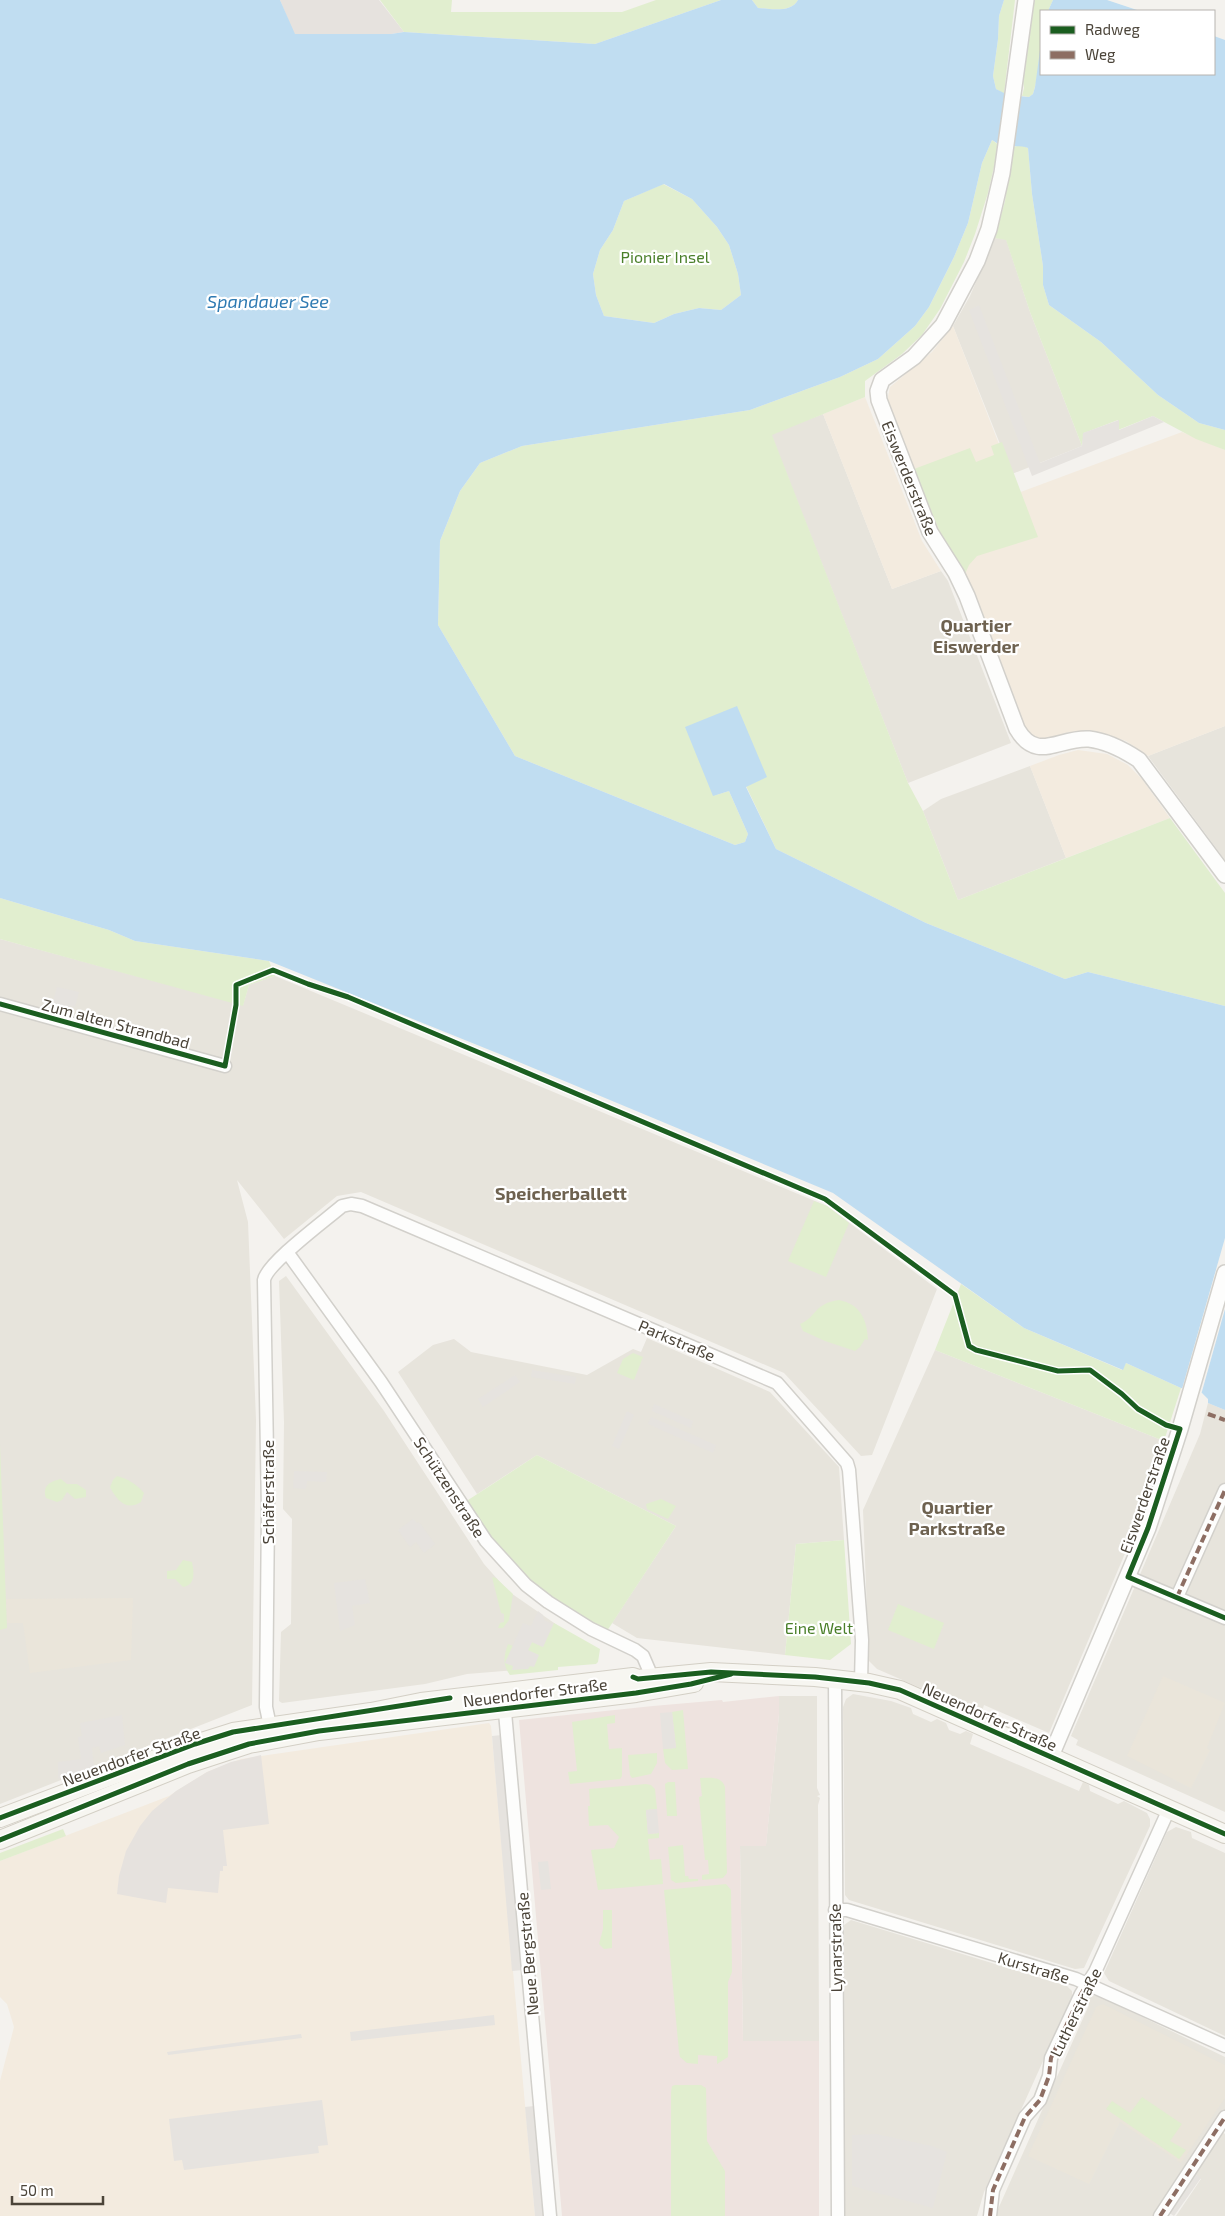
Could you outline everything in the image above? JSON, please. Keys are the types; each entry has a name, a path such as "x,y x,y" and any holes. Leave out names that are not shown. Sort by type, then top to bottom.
{"main road":[{"name":"Neuendorfer Straße","path":"0,1818 194,1744 233,1732 274,1732 421,1702 504,1700 634,1677 653,1683 695,1672 835,1679 900,1690 1225,1834"},
{"name":"Neuendorfer Straße","path":"0,1840 215,1754 249,1744 274,1732"}],"street":[{"name":"Eiswerderstraße","path":"1026,0 1005,152 998,194 989,229 977,261 953,309 930,342 882,380 878,391 879,400 930,532 956,573 967,596 1022,738 1030,745 1037,747 1090,739 1123,750 1139,760 1225,875"},
{"name":"Zum alten Strandbad","path":"0,1004 225,1066"},
{"name":"Parkstraße","path":"287,1252 342,1206 351,1204 362,1206 777,1383 847,1463 849,1470 862,1640 861,1682"},
{"name":"Schützenstraße","path":"287,1252 381,1382 486,1541 518,1577 548,1602 591,1629 635,1650 643,1656 653,1683"},
{"name":"Schäferstraße","path":"274,1732 266,1707 268,1511 264,1280 265,1275 287,1252"},
{"name":"Eiswerderstraße","path":"1051,1756 1148,1528 1191,1392 1225,1273"},
{"path":"1177,1597 1225,1490"},
{"path":"1128,1577 1225,1618"},
{"name":"Lynarstraße","path":"835,1679 838,2216"},
{"name":"Neue Bergstraße","path":"504,1700 550,2216"},
{"name":"Lutherstraße","path":"990,2216 993,2190 1025,2117 1040,2100 1049,2076 1051,2058 1081,1994 1095,1972 1169,1809"},
{"name":"Kurstraße","path":"835,1910 847,1910 1087,1984 1225,2046"},
{"path":"1160,2216 1225,2117"}],"shaded area":[{"path":"280,0 379,0 404,32 391,34 294,34"},
{"path":"995,238 1006,239 1030,312 1082,446 1012,474 953,326 970,296"},
{"path":"979,305 1040,463 1082,446 1083,433 1119,420 1119,430 1153,416 1164,422 1032,476 969,310"},
{"path":"953,326 1018,493 1182,432 1225,450 1225,726 1148,756 1126,741 1102,733 1069,732 1040,741 1028,734 967,578 937,528 887,401 890,387 932,352"},
{"path":"865,397 922,541 941,571 892,589 823,414"},
{"path":"823,414 892,589 941,571 948,581 1011,743 908,783 771,434"},
{"path":"1225,726 1225,860 1148,756"},
{"path":"1078,750 1107,754 1128,765 1142,779 1170,818 1066,858 1030,766"},
{"path":"1030,766 1066,858 958,900 923,811 941,799"},
{"path":"0,939 243,1005 249,985 275,976 827,1206 937,1289 872,1455 861,1456 784,1373 361,1192 337,1196 284,1239 237,1180 248,1222 256,1420 252,1705 0,1804"},
{"path":"57,987 79,992 75,1007 71,1006 68,1017 50,1012"},
{"path":"286,1276 384,1411 484,1564 508,1591 557,1625 551,1667 467,1674 425,1684 282,1703 279,1701 281,1632 291,1624 292,1519 283,1509 284,1422 279,1281"},
{"path":"647,1338 770,1392 839,1467 844,1540 796,1544 785,1655 637,1638 612,1623 676,1526 537,1455 477,1494 398,1372 433,1345 454,1339 471,1352 587,1375 633,1349 641,1352"},
{"path":"935,1350 1164,1441 1137,1525 1049,1733 984,1705 981,1714 877,1669 869,1661 863,1510"},
{"path":"532,1370 576,1377 575,1384 531,1377"},
{"path":"515,1375 520,1382 483,1407 478,1399"},
{"path":"1208,1403 1225,1410 1225,1812 1076,1745 1078,1740 1071,1736 1200,1434"},
{"path":"654,1404 693,1421 691,1428 652,1411"},
{"path":"627,1411 634,1415 619,1449 612,1446"},
{"path":"651,1417 716,1445 713,1453 648,1424"},
{"path":"294,1471 327,1472 326,1482 307,1481 306,1489 293,1488"},
{"path":"413,1519 417,1523 419,1522 435,1544 424,1553 416,1542 410,1547 398,1530"},
{"path":"365,1579 370,1603 352,1606 355,1625 340,1631 334,1583"},
{"path":"133,1598 131,1660 30,1673 23,1623 7,1623 6,1599"},
{"path":"538,1611 543,1615 544,1620 553,1624 543,1647 532,1642 528,1650 539,1655 534,1667 530,1666 528,1669 512,1670 513,1666 505,1663 523,1623 531,1626"},
{"path":"1163,1676 1225,1703 1207,1748 1210,1750 1191,1788 1127,1756"},
{"path":"853,1694 891,1701 911,1708 913,1714 931,1722 937,1719 946,1723 949,1730 960,1734 966,1731 973,1734 970,1744 1079,1791 1083,1782 1089,1785 1090,1791 1118,1804 1124,1801 1147,1813 1150,1819 1150,1826 1084,1968 1075,1969 849,1900 845,1895 843,1707 846,1699"},
{"path":"779,1696 817,1696 817,1788 820,1795 817,1796 820,1798 818,1805 819,2041 743,2041 740,1846 766,1845 779,1714"},
{"path":"779,1696 779,1714 766,1846 740,1846 743,2041 819,2041 819,2216 562,2216 519,1720 653,1706 722,1700 723,1702"},
{"path":"672,1712 676,1748 663,1749 660,1713"},
{"path":"122,1715 125,1745 101,1753 99,1746 92,1748 94,1767 58,1779 58,1762 81,1759 78,1737 82,1736 80,1723"},
{"path":"489,1723 491,1726 535,2216 0,2216 0,2081 14,2027 7,2004 0,1997 0,1861 169,1796 207,1772 241,1759"},
{"path":"502,1735 523,1970 512,1971 492,1736"},
{"path":"261,1755 269,1824 223,1830 227,1866 223,1866 223,1871 220,1871 218,1893 168,1888 166,1903 117,1894 119,1876 126,1851 140,1826 152,1811 176,1791 207,1772 231,1762"},
{"path":"657,1809 659,1833 648,1834 646,1810"},
{"path":"1176,1827 1191,1832 1192,1838 1225,1853 1225,2036 1109,1981 1104,1973 1167,1832"},
{"path":"548,1861 551,1889 541,1890 538,1862"},
{"path":"851,1920 1067,1986 1072,1991 1072,1997 984,2192 977,2216 845,2216 844,1925"},
{"path":"1085,1996 1099,1996 1225,2057 1225,2111 1155,2216 995,2216 1089,2005 1081,2005"},
{"path":"1103,2004 1225,2065 1225,2098 1181,2163 1120,2122 1089,2184 1028,2156 1096,2007"},
{"path":"494,2015 495,2025 351,2041 350,2032"},
{"path":"301,2034 302,2038 168,2055 167,2052"},
{"path":"322,2100 328,2145 318,2146 319,2153 184,2170 182,2160 174,2161 169,2119"},
{"path":"534,2106 543,2216 535,2216 525,2107"},
{"path":"1222,2132 1225,2134 1225,2216 1176,2216 1201,2179 1193,2173"},
{"path":"876,2134 932,2146 947,2152 933,2208 852,2186 852,2135"},
{"path":"1194,2174 1201,2178 1174,2216 1168,2212"}],"green space":[{"path":"380,0 452,0 451,12 622,12 656,0 721,0 595,44 404,32"},
{"path":"752,0 798,0 786,9 775,9 758,8"},
{"path":"1004,0 1015,0 1004,94 996,89 993,76 999,16"},
{"path":"1034,0 1053,0 1048,10 1040,10 1038,74 1033,94 1029,97 1022,96 1024,88 1022,75"},
{"path":"992,140 999,145 988,193 975,234 964,262 940,309 922,335 902,354 865,381 865,397 772,435 908,783 923,811 958,900 1170,818 1225,893 1225,1006 1088,972 1065,979 926,923 776,849 746,786 766,777 713,796 729,791 748,834 745,842 735,845 515,756 438,625 440,541 460,491 480,463 522,446 750,410 840,377 878,359 915,326 929,307 954,257 968,223 982,163"},
{"path":"1021,145 1028,148 1032,194 1043,266 1043,285 1049,305 1101,342 1158,395 1199,423 1225,430 1225,450 1196,439 1153,416 1118,430 1118,420 1084,433 1082,446 1030,312 1006,240 995,238 1005,201 1011,151 1014,151 1013,147"},
{"name":"Pionier Insel","path":"663,184 692,199 717,227 729,245 738,274 741,295 721,310 699,308 674,314 654,323 604,316 596,295 593,274 600,250 613,230 624,201"},
{"path":"1002,442 1038,537 977,556 969,565 965,574 942,537 914,469 970,448 976,462 994,455 991,446"},
{"path":"0,898 109,930 135,941 269,961 275,976 249,985 243,1006 0,939"},
{"path":"814,1201 827,1206 849,1223 826,1277 788,1261"},
{"path":"961,1284 1024,1328 1122,1370 1126,1363 1181,1388 1164,1441 935,1350"},
{"path":"839,1300 857,1309 866,1325 868,1340 865,1339 855,1351 803,1331 800,1324 820,1307"},
{"path":"633,1353 643,1357 634,1380 617,1373 623,1359"},
{"path":"0,1444 7,1628 0,1630"},
{"path":"537,1455 676,1526 607,1631 536,1587 492,1540 465,1502"},
{"path":"117,1476 131,1482 144,1493 141,1502 131,1506 118,1500 110,1487"},
{"path":"61,1479 67,1484 77,1484 86,1490 86,1497 75,1499 67,1492 62,1500 57,1502 46,1498 46,1487 53,1481"},
{"path":"661,1499 676,1506 668,1519 647,1509 646,1504"},
{"name":"Eine Welt","path":"844,1540 851,1644 830,1660 785,1655 796,1544"},
{"path":"183,1560 192,1562 193,1578 190,1584 183,1587 175,1579 167,1579 167,1571 176,1570"},
{"path":"492,1577 496,1578 513,1594 509,1620 503,1628 498,1628 500,1623 504,1622 504,1614 501,1613"},
{"path":"898,1604 944,1623 934,1649 888,1630"},
{"path":"554,1623 600,1649 598,1662 596,1664 558,1667 558,1670 510,1675 506,1667 504,1660 508,1644 513,1646 505,1663 528,1650 532,1642 543,1647"},
{"path":"683,1710 688,1769 672,1770 665,1763 663,1749 676,1748 672,1712"},
{"path":"615,1715 615,1723 607,1724 609,1749 622,1748 622,1776 620,1779 570,1784 568,1772 577,1771 572,1722"},
{"path":"657,1753 657,1763 651,1774 632,1778 628,1755"},
{"path":"700,1778 718,1779 725,1787 727,1873 723,1878 702,1880 702,1875 709,1874 708,1860 705,1860 699,1797 702,1796"},
{"path":"675,1782 677,1816 667,1816 665,1784"},
{"path":"651,1785 655,1789 657,1809 646,1810 648,1834 659,1833 659,1838 648,1839 650,1860 661,1859 663,1884 598,1890 591,1850 614,1848 619,1837 608,1825 589,1826 589,1789"},
{"path":"63,1829 66,1836 0,1861 0,1853"},
{"path":"683,1845 685,1876 688,1876 689,1879 698,1879 698,1881 676,1883 671,1880 668,1847"},
{"path":"726,1884 731,1890 732,1972 728,1982 728,2057 717,2064 717,2056 698,2055 698,2064 687,2063 680,2057 679,2052 664,1890"},
{"path":"603,1910 612,1910 612,1948 604,1949 599,1944 603,1929"},
{"path":"701,2085 706,2088 707,2141 725,2171 725,2216 671,2216 671,2092 672,2086"},
{"path":"1142,2097 1182,2124 1170,2141 1186,2150 1179,2159 1106,2109 1112,2101 1130,2113"}],"water":[{"name":"Spandauer See","path":"0,0 280,0 295,34 391,34 404,32 595,44 721,0 752,0 758,8 786,9 798,0 1004,0 999,16 993,76 996,89 1008,95 1029,97 1033,94 1035,87 1040,50 1040,75 1215,75 1215,36 1225,40 1225,430 1199,423 1158,395 1101,342 1049,305 1043,285 1043,266 1032,194 1028,148 1003,146 992,140 982,163 968,223 954,257 929,307 915,326 878,359 840,377 750,410 522,446 480,463 460,491 440,541 438,625 515,756 735,845 745,842 748,834 729,791 713,796 685,727 737,706 767,777 746,787 776,849 926,923 1065,979 1088,972 1225,1006 1225,1410 1208,1403 1208,1399 1202,1393 1181,1388 1126,1363 1123,1370 1024,1328 833,1193 502,1055 269,961 135,941 109,930 0,898","holes":["664,184 692,199 717,227 729,245 738,274 741,295 721,310 699,308 674,314 654,323 604,316 596,295 593,274 600,250 613,230 624,201"]},
{"path":"1053,0 1107,0 1137,10 1048,10"}],"pier":[{"path":"1225,1238 1225,1309 1201,1395 1182,1389"}],"marked path":[{"path":"1208,1414 1225,1420"},
{"path":"1177,1597 1225,1490"},
{"path":"990,2216 993,2190 1025,2117 1040,2100 1049,2076 1051,2058 1087,1984"},
{"path":"1160,2216 1225,2117"}],"cycle path":[{"path":"0,1004 225,1066 236,1005 236,985 273,970 348,997 825,1199 955,1295 969,1346 976,1350 1058,1371 1090,1370 1122,1394 1138,1409 1166,1425 1180,1429 1148,1528 1128,1577 1225,1618"},
{"path":"633,1677 638,1679 711,1672 815,1677 869,1683 900,1690 1225,1834"},
{"path":"0,1840 188,1764 249,1744 319,1731 636,1693 691,1684 731,1674"},
{"path":"0,1818 195,1744 233,1732 450,1698"}],"district":[{"name":"Quartier Eiswerder","path":"976,635"},
{"name":"Speicherballett","path":"561,1193"},
{"name":"Quartier Parkstraße","path":"957,1517"}]}
